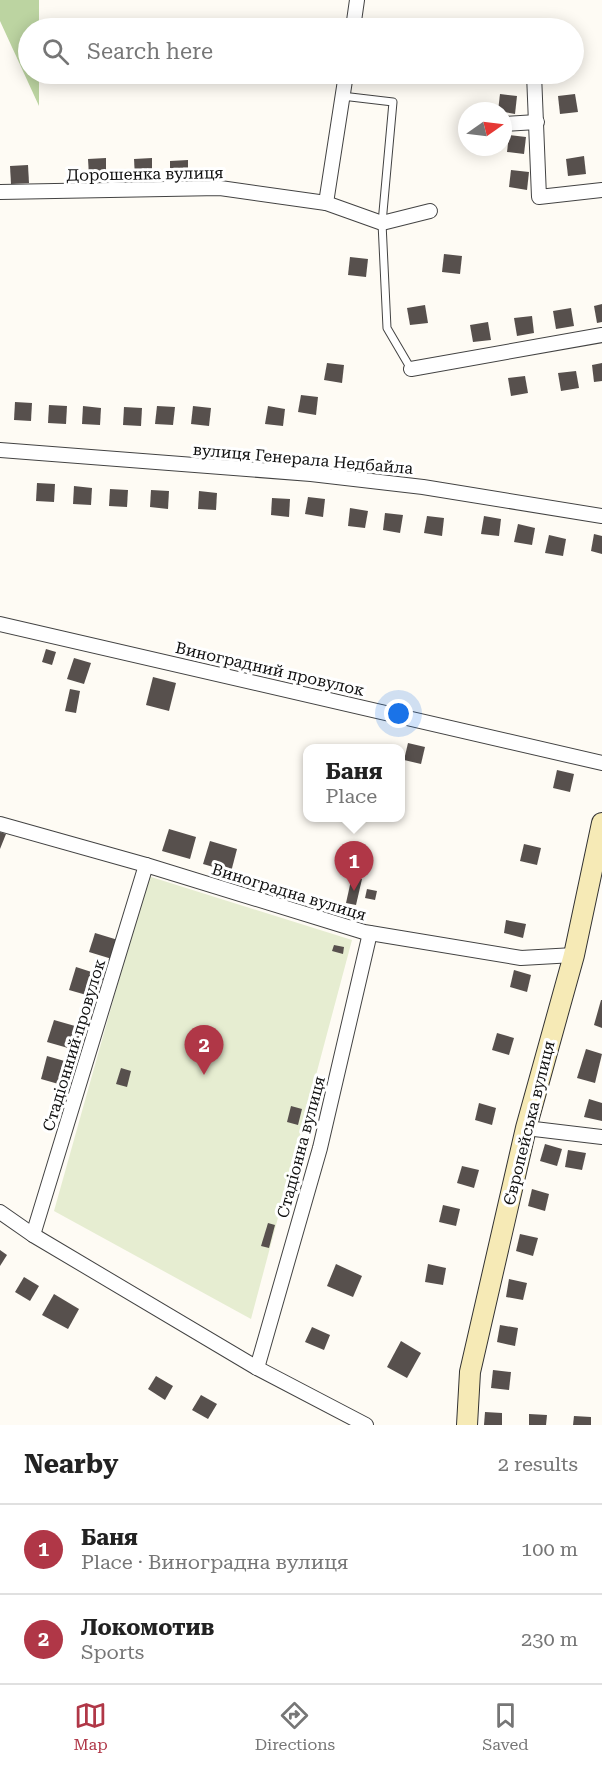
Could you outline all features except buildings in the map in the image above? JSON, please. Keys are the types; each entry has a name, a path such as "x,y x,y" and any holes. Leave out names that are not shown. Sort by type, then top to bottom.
{"street":[{"path":"354,18 357,0"},
{"path":"326,203 344,84"},
{"path":"535,84 539,197 602,190"},
{"path":"512,123 537,122"},
{"name":"Дорошенка вулиця","path":"0,192 220,188 326,203 382,223"},
{"path":"382,223 430,212"},
{"path":"411,369 602,335"},
{"name":"вулиця Генерала Недбайла","path":"0,450 322,475 423,487 602,516"},
{"name":"Виноградний провулок","path":"0,624 602,763"},
{"name":"Європейська вулиця","path":"466,1425 470,1372 526,1128 597,865 602,823"},
{"name":"Виноградна вулиця","path":"0,825 146,865 370,933 521,958 574,955"},
{"name":"Стадіонний провулок","path":"33,1235 146,865"},
{"name":"Стадіонна вулиця","path":"257,1368 320,1148 370,933"},
{"path":"526,1128 602,1137"},
{"path":"0,1212 33,1235 257,1368 366,1425"}],"lane":[{"path":"342,96 393,102 382,223 387,328 411,369"}],"green space":[{"path":"0,0 39,0 39,18 18,18 18,60 0,21"},
{"path":"29,84 39,84 39,106"},
{"path":"148,876 352,940 251,1319 54,1211"}],"place":[{"name":"Баня","path":"354,891"},
{"name":"Локомотив","path":"204,1075"}]}
